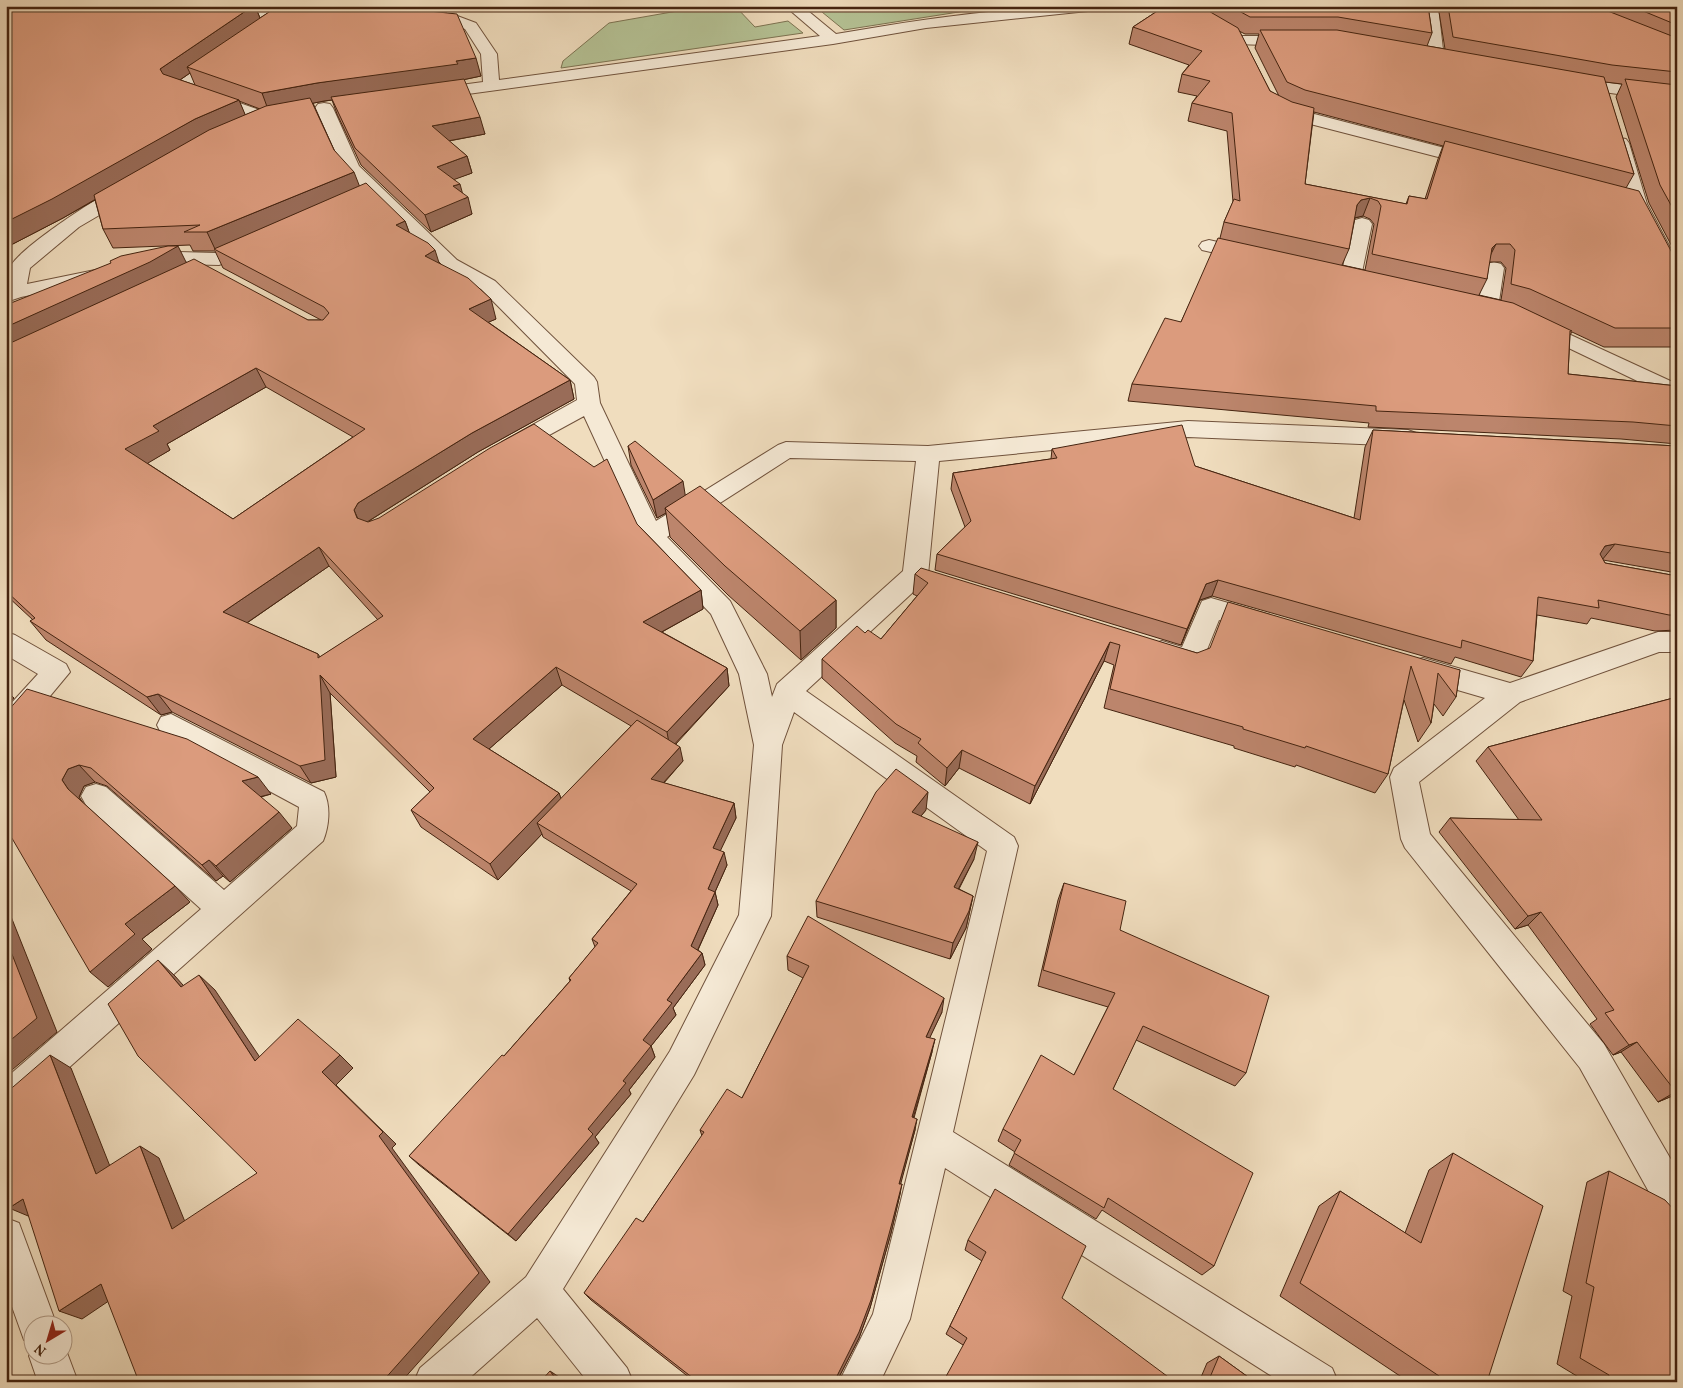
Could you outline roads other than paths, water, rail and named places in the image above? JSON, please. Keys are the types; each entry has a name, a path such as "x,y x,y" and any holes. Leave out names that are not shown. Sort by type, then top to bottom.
{"street":[{"path":"223,6 267,16 276,22 178,87 268,119"},
{"path":"452,19 463,6"},
{"path":"792,6 833,39"},
{"path":"412,96 833,39 926,23 1088,6"},
{"path":"1430,6 1436,58"},
{"path":"409,18 452,19 471,26 489,54 491,86"},
{"path":"1226,32 1242,41 1314,41"},
{"path":"1242,41 1250,56"},
{"path":"1417,55 1456,62"},
{"path":"1554,80 1603,89 1677,97"},
{"path":"1603,89 1609,108"},
{"path":"1269,96 1273,104 1293,114 1494,167"},
{"path":"324,108 351,168 368,196 450,264 488,285 586,382 589,403 651,536 721,608 753,674 768,745"},
{"path":"243,129 268,119 287,115"},
{"path":"1615,127 1638,204 1677,281"},
{"path":"150,178 72,223 14,265 11,294 178,258 214,268"},
{"path":"1619,199 1638,204"},
{"path":"1351,277 1362,224"},
{"path":"182,279 214,268 271,237"},
{"path":"1209,246 1266,259"},
{"path":"1494,268 1496,310 1677,393"},
{"path":"487,460 589,403"},
{"path":"651,536 786,450 928,454 1188,428 1433,439"},
{"path":"434,1382 540,1291 682,1063 755,916 768,745 787,692 924,578 928,454"},
{"path":"1142,645 1190,660 1211,608 1286,629"},
{"path":"6,642 56,672 6,729"},
{"path":"1677,642 1658,642 1510,694 1404,777 1416,839 1592,1056 1677,1206"},
{"path":"1398,662 1510,694"},
{"path":"787,692 1003,846 891,1319 859,1382"},
{"path":"6,1101 312,832 314,801 171,725"},
{"path":"96,796 224,910"},
{"path":"933,1140 1318,1382"},
{"path":"6,1236 34,1316"},
{"path":"540,1291 612,1382"},
{"path":"52,1366 58,1382"}]}
